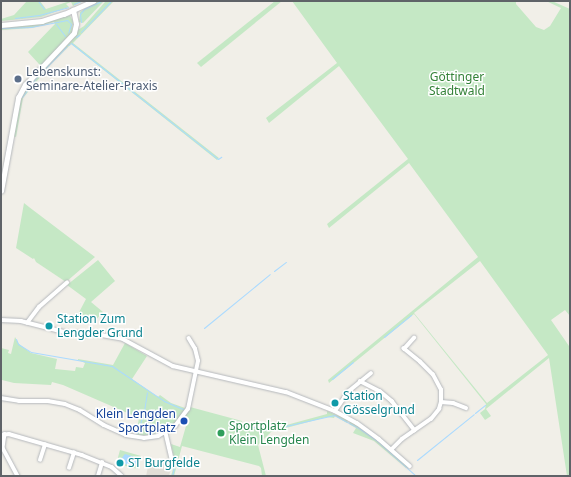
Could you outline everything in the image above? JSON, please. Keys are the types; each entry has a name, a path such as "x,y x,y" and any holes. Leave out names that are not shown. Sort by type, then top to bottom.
{"main road":[{"path":"1,25 42,21 93,1"},
{"path":"1,191 17,102 25,86 74,33 76,24 73,10"}],"street":[{"path":"27,323 38,307 67,283"},
{"path":"1,320 27,323 68,333 96,334 123,339 163,362 180,368 278,389 335,412 360,426 392,449 410,466"},
{"path":"392,449 431,419 439,409 441,402 441,390 433,376 420,362 404,350 414,338"},
{"path":"1,398 19,401 54,402 71,406 112,430 135,437 150,438 166,433 175,426 186,412 197,371 198,356 189,339"},
{"path":"335,412 346,395 360,381 371,374"},
{"path":"360,381 380,391 392,401 415,430"},
{"path":"441,402 454,403 466,408"},
{"path":"166,433 173,463"},
{"path":"18,476 3,448 3,435 74,453 115,469 122,476"},
{"path":"40,460 45,445"},
{"path":"69,468 74,453"},
{"path":"98,476 102,463"}],"shaded area":[{"path":"150,458 172,465 169,476 146,476"}],"green space":[{"path":"27,1 40,1 46,9 67,2 83,1 73,6 71,2 66,4 69,7 41,17 1,21 1,19 14,15"},
{"path":"98,1 104,1 83,23 79,22 80,12"},
{"path":"275,1 282,1 201,67 197,63"},
{"name":"Göttinger Stadtwald","path":"292,1 516,1 516,4 536,27 544,30 550,26 561,8 546,1 552,1 570,9 570,316 565,310 551,320 569,346 570,345 570,476 567,476 549,358 486,409 491,416 485,420 480,413 485,409 486,404 414,314 329,383 328,380 478,257 409,163 329,228 327,224 408,159 339,66 269,123 266,118 337,63","holes":["480,261 548,355 487,403 414,313"]},
{"path":"105,2 113,2 73,43 219,158 217,160 71,44 51,64 23,98 16,137 13,136 19,102 25,89 71,41 78,30 84,26"},
{"path":"70,16 73,21 72,33 39,69 39,64 28,52 55,24 54,22 32,28 1,30 1,27 43,22"},
{"path":"24,203 95,257 66,282 36,262 34,258 33,259 16,248"},
{"path":"98,260 115,281 91,302 103,312 94,322 90,324 76,318 86,299 67,285"},
{"path":"15,337 19,344 31,353 57,359 55,369 75,371 76,367 83,368 85,363 78,359 113,365 125,343 147,356 132,379 158,397 160,395 171,403 185,408 184,411 175,423 171,424 172,426 164,431 151,435 136,435 139,418 63,385 52,382 51,385 14,383 2,380 1,384 1,348 9,350 8,353 11,354"},
{"name":"Sportplatz Klein Lengden","path":"190,407 242,421 243,426 256,429 262,426 268,429 279,427 327,414 327,411 348,420 347,423 335,416 334,418 327,417 271,432 258,445 266,476 262,476 261,468 259,466 182,446 174,476 171,476 175,462 171,444 180,447 186,426 183,425 185,421 184,418"},
{"path":"350,421 371,435 409,467 406,468 374,441 353,433 356,428 349,424"},
{"path":"120,450 141,456 138,469 118,464 117,461"}],"water":[{"path":"125,454 138,458 137,464 132,466 122,463 121,459"}],"waterway":[{"path":"38,1 44,9"},
{"path":"74,4 81,1"},
{"path":"81,22 80,14 84,9 101,1"},
{"path":"81,32 110,2"},
{"path":"15,18 39,15 68,7"},
{"path":"1,28 31,27 67,20 71,24 68,33"},
{"path":"56,24 65,36"},
{"path":"71,43 218,159 221,157"},
{"path":"22,97 35,79 66,47"},
{"path":"274,271 286,262"},
{"path":"204,328 270,274"},
{"path":"384,337 411,315"},
{"path":"16,339 18,344 31,352 112,366 164,401 183,409"},
{"path":"332,379 353,362"},
{"path":"144,411 147,392"},
{"path":"475,413 485,405"},
{"path":"417,460 474,414"},
{"path":"137,433 143,415"},
{"path":"243,425 268,430 334,415 360,429 376,440 416,476"},
{"path":"172,476 174,467"}],"place":[{"name":"Lebenskunst: Seminare-Atelier-Praxis","path":"18,79"},
{"name":"Station Zum Lengder Grund","path":"49,326"},
{"name":"Station Gösselgrund","path":"335,403"},
{"name":"Klein Lengden Sportplatz","path":"184,421"},
{"name":"Sportplatz Klein Lengden","path":"221,433"},
{"name":"ST Burgfelde","path":"120,463"}]}
